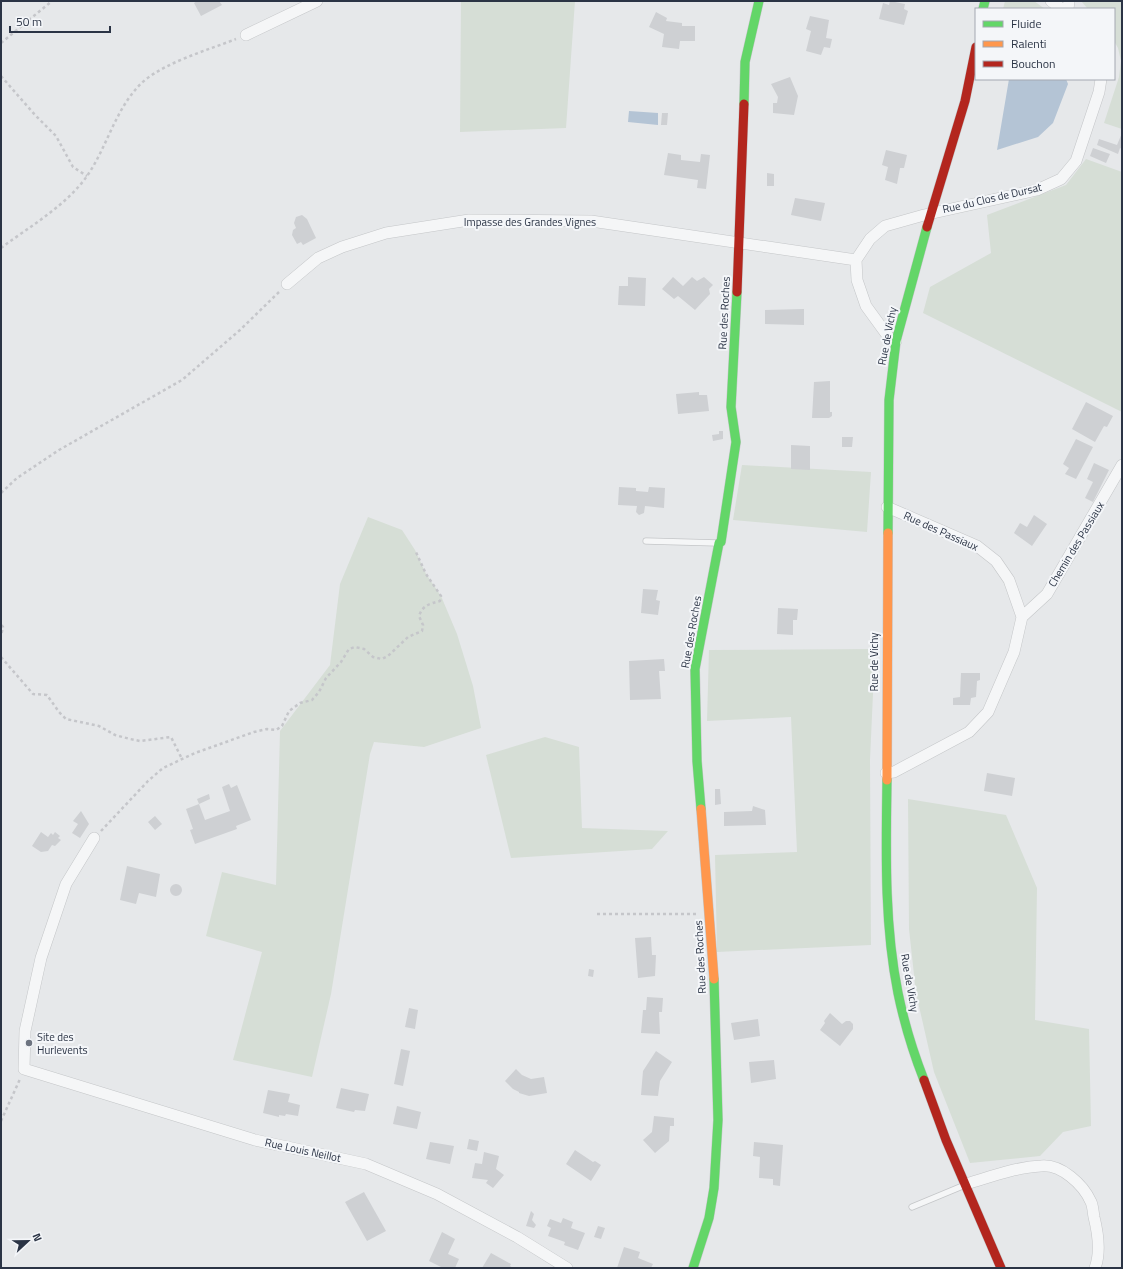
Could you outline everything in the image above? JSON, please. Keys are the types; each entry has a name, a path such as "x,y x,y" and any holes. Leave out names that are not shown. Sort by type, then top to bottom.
{"street":[{"path":"246,35 317,1"},
{"name":"Rue des Roches","path":"693,1268 709,1218 714,1188 718,1120 714,964 697,761 696,669 719,543 721,542 736,442 731,406 739,242 745,62 759,1"},
{"path":"1051,1 1061,8"},
{"name":"Rue de Vichy","path":"975,52 965,101 911,281 896,341 889,400 886,882 891,946 901,1007 919,1071 1001,1268"},
{"name":"Rue du Clos de Dursat","path":"856,260 870,239 884,226 932,213 1037,190 1061,179 1076,161 1099,92 1101,80"},
{"name":"Impasse des Grandes Vignes","path":"287,284 318,258 342,247 386,233 469,220 591,221 856,260"},
{"path":"856,260 857,280 866,306 890,339 896,341"},
{"name":"Chemin des Passiaux","path":"1022,617 1047,594 1122,465"},
{"name":"Rue des Passiaux","path":"888,507 977,546 996,561 1009,580 1022,617"},
{"path":"886,773 894,772 969,732 988,712 1014,652 1022,617"},
{"path":"24,1069 25,1031 41,958 66,884 94,838"},
{"name":"Rue Louis Neillot","path":"24,1069 255,1140 366,1164 437,1194 517,1237 567,1268"},
{"path":"966,1184 1008,1172 1042,1165 1061,1170 1078,1183 1091,1202 1097,1229 1098,1259 1095,1268"}],"lane":[{"path":"646,541 719,543"},
{"path":"912,1207 966,1184"}],"path":[{"path":"1,43 52,1"},
{"path":"1,248 56,208 87,176 129,96 145,80 167,67 246,35"},
{"path":"1,76 35,115 56,136 72,167 87,176"},
{"path":"1,493 17,478 59,450 182,380 240,330 287,284"},
{"path":"94,838 148,781 163,768 182,759 254,732 267,729 276,730 282,726 289,711 300,703 312,700 319,692 326,678 341,662 349,649 355,647 364,650 373,657 382,659 388,656 408,637 422,631 423,625 419,616 421,609 426,604 440,601 441,596 426,574 416,550"},
{"path":"1,625 1,636"},
{"path":"1,657 33,694 47,695 66,719 99,726 115,734 140,741 171,737 182,759"},
{"path":"597,914 710,914"},
{"path":"1,1121 24,1069"}],"shaded area":[{"path":"461,1 575,1 566,128 460,132"},
{"path":"1005,1 1034,1 1044,8 1003,8"},
{"path":"1081,1 1122,1 1122,129 1104,123 1119,77 1121,61 1118,48 1115,43 1115,8 1087,8"},
{"path":"1086,159 1122,172 1122,412 923,313 930,287 991,253 987,215 1066,185"},
{"path":"742,465 871,472 867,532 733,520"},
{"path":"368,517 402,530 415,550 426,574 441,596 457,634 473,686 481,728 424,747 374,742 370,754 331,994 312,1077 233,1060 262,952 206,936 222,872 276,885 280,731 330,665 340,584"},
{"path":"875,649 870,760 871,945 717,952 715,855 797,852 791,717 707,721 709,650"},
{"path":"545,737 579,747 582,828 668,831 652,849 511,858 486,755"},
{"path":"908,799 1006,815 1037,888 1035,1020 1089,1029 1091,1126 1063,1132 1040,1156 970,1163 934,1072 916,993 909,929"}],"water":[{"path":"1009,80 1066,80 1068,84 1053,123 1038,137 997,150"},
{"path":"629,111 658,113 658,125 628,122"}],"building":[{"path":"197,1 219,1 222,5 201,16 194,3"},
{"path":"890,1 905,4 904,9 908,11 904,25 879,19 883,3 889,5"},
{"path":"656,12 667,18 666,21 682,23 682,26 695,26 695,41 680,41 679,49 662,47 664,34 649,27"},
{"path":"810,16 829,20 826,38 832,39 830,48 824,47 821,55 806,51 811,31 806,29"},
{"path":"790,77 798,96 794,115 773,113 773,103 777,103 778,97 771,84"},
{"path":"662,113 668,113 667,125 661,125"},
{"path":"1122,133 1122,149 1120,148 1118,154 1097,145 1099,139 1117,145"},
{"path":"1093,148 1110,154 1106,163 1090,156"},
{"path":"886,150 907,155 904,168 900,168 897,184 885,180 888,167 882,165"},
{"path":"668,153 681,155 681,160 700,162 701,154 710,155 706,189 697,188 698,180 664,175"},
{"path":"767,173 774,174 774,186 767,186"},
{"path":"795,198 825,203 821,221 791,215"},
{"path":"302,215 307,219 316,238 303,245 301,242 297,244 292,235 293,230 296,228 294,223 296,217"},
{"path":"628,277 646,278 645,306 618,305 619,286 628,286"},
{"path":"673,277 683,286 692,277 697,281 704,277 713,285 709,289 710,294 695,310 678,296 674,299 662,289"},
{"path":"804,309 804,325 765,324 765,310"},
{"path":"830,381 830,412 832,412 832,416 829,418 812,418 814,382"},
{"path":"699,392 699,395 707,395 709,411 678,414 676,394"},
{"path":"1086,402 1113,416 1107,427 1104,426 1095,442 1072,429"},
{"path":"719,431 723,431 723,439 713,441 712,435 719,434"},
{"path":"842,437 853,437 852,447 842,447"},
{"path":"1076,439 1093,447 1076,479 1065,474 1069,468 1063,464"},
{"path":"791,445 810,446 810,470 791,469"},
{"path":"1094,463 1109,470 1093,502 1085,498 1093,482 1087,479"},
{"path":"619,487 636,488 636,491 648,492 649,487 665,488 664,508 645,506 644,513 639,515 636,512 637,506 618,505"},
{"path":"1034,515 1047,524 1032,546 1014,533 1020,523 1027,527"},
{"path":"643,589 658,590 656,600 660,601 658,615 641,613"},
{"path":"778,608 798,609 797,620 793,620 793,635 777,634"},
{"path":"664,659 665,671 659,671 661,699 630,700 629,661"},
{"path":"961,673 980,673 980,680 977,681 976,697 971,698 970,705 953,705 953,698 960,697"},
{"path":"987,773 1015,778 1012,796 984,791"},
{"path":"229,784 231,788 237,785 251,820 236,826 237,829 195,844 190,830 193,829 186,809 199,804 205,820 230,811 222,787"},
{"path":"715,789 720,789 721,804 715,805"},
{"path":"209,794 210,799 199,804 197,799"},
{"path":"753,806 765,810 766,825 724,826 724,812 752,811"},
{"path":"81,811 89,824 80,838 72,833 78,824 73,821"},
{"path":"155,816 162,824 155,830 148,822"},
{"path":"41,832 48,837 51,833 53,835 55,832 60,836 58,838 61,840 55,846 52,845 48,851 41,852 32,846"},
{"path":"127,866 160,874 156,897 139,893 136,904 120,900"},
{"path":"174,884 178,884 182,890 178,896 174,896 170,892 170,888"},
{"path":"651,937 652,955 656,955 655,976 638,978 635,938"},
{"path":"589,969 594,970 593,977 588,976"},
{"path":"647,997 663,998 662,1012 659,1012 660,1034 641,1033 643,1010 646,1010"},
{"path":"409,1008 418,1010 415,1029 405,1027"},
{"path":"830,1013 842,1024 846,1021 850,1021 853,1024 853,1029 840,1046 820,1030"},
{"path":"758,1019 760,1036 734,1040 731,1023"},
{"path":"401,1049 410,1051 403,1086 394,1084"},
{"path":"656,1051 672,1062 660,1081 658,1096 641,1095 643,1071"},
{"path":"774,1060 776,1079 751,1083 749,1062"},
{"path":"516,1069 522,1075 531,1079 544,1077 547,1093 529,1096 519,1093 513,1089 505,1081"},
{"path":"341,1088 369,1094 365,1111 355,1110 354,1112 336,1108"},
{"path":"268,1090 290,1094 288,1102 300,1105 298,1116 286,1114 285,1116 279,1115 279,1117 263,1113"},
{"path":"397,1106 421,1112 417,1129 393,1124"},
{"path":"654,1116 674,1118 674,1126 670,1126 669,1141 655,1153 643,1140 652,1132"},
{"path":"469,1139 479,1141 477,1151 467,1149"},
{"path":"430,1142 454,1146 450,1164 426,1159"},
{"path":"754,1142 783,1145 780,1186 773,1185 773,1179 759,1178 760,1157 753,1156"},
{"path":"575,1150 593,1162 595,1161 601,1165 591,1181 566,1164"},
{"path":"484,1152 499,1156 496,1169 504,1175 493,1188 486,1183 488,1180 472,1178 475,1163 482,1164"},
{"path":"364,1192 386,1231 367,1241 345,1202"},
{"path":"531,1211 534,1214 532,1220 536,1225 534,1228 526,1226"},
{"path":"563,1218 573,1222 571,1228 585,1233 578,1250 564,1245 565,1242 548,1236 551,1228 547,1226 550,1219 561,1223"},
{"path":"598,1226 605,1228 601,1239 594,1237"},
{"path":"442,1232 455,1239 448,1254 459,1259 455,1268 443,1268 429,1261"},
{"path":"624,1247 640,1252 638,1258 653,1264 651,1268 617,1268"},
{"path":"491,1253 511,1264 510,1266 513,1268 482,1268"}],"traffic: fast":[{"path":"744,104 745,62 759,1"},
{"path":"983,8 985,1"},
{"path":"888,533 889,400 896,341 927,227"},
{"path":"701,809 697,761 695,669 719,543 721,542 736,442 731,407 737,292"},
{"path":"887,780 887,887 893,967 906,1026 924,1080"},
{"path":"693,1268 709,1218 714,1188 718,1120 714,979"}],"traffic: slow":[{"path":"887,780 888,533"},
{"path":"701,809 714,979"}],"traffic: jam":[{"path":"927,227 965,101 975,52"},
{"path":"737,292 744,104"},
{"path":"924,1080 946,1140 1001,1268"}],"place":[{"name":"Site des Hurlevents","path":"29,1043"}]}
